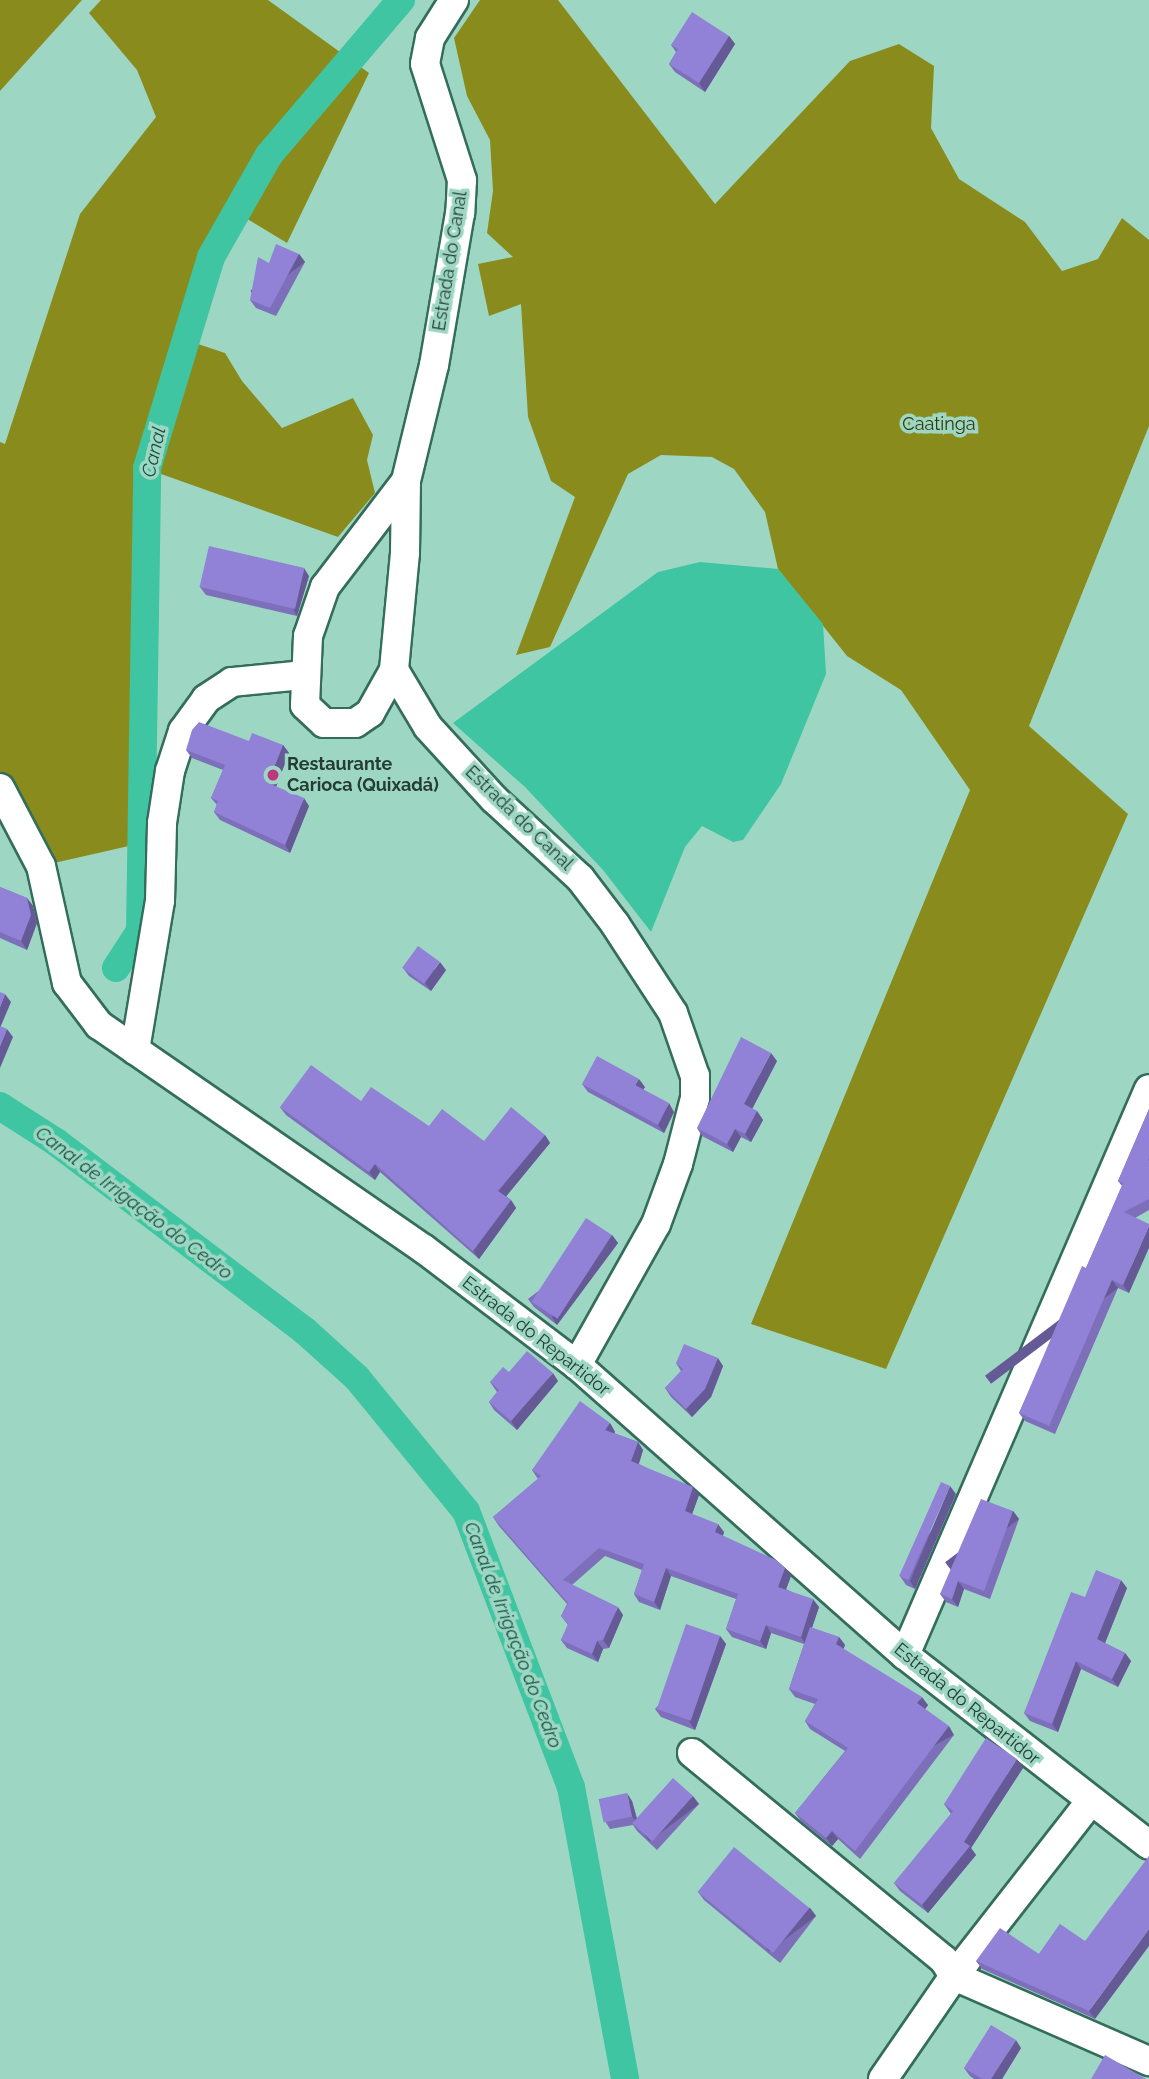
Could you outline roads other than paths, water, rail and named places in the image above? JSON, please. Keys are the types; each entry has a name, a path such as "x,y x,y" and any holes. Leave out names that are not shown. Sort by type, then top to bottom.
{"street":[{"name":"Estrada do Canal","path":"454,0 430,38 425,64 459,169 460,213 434,365 406,481 405,553 394,670 428,727 494,799 580,878 615,924 687,1043 695,1098 678,1164 656,1224 577,1365"},
{"path":"394,670 370,713 355,723 341,725 312,715 306,705 304,674 308,636 325,587 406,481"},
{"path":"135,1050 160,901 162,823 170,771 183,731 206,699 232,682 304,674"},
{"name":"Estrada do Repartidor","path":"0,788 41,866 67,983 99,1024 424,1249 577,1365 905,1655 1090,1802 1149,1844"},
{"path":"905,1655 1149,1089"},
{"path":"692,1753 944,1960 954,1976 1149,2061"},
{"path":"883,2079 954,1976 1090,1802"}],"waterway":[{"name":"Canal","path":"116,968 140,931 147,468 211,257 269,155 401,0"},
{"name":"Canal de Irrigação do Cedro","path":"0,1106 56,1142 305,1331 357,1378 466,1511 571,1787 625,2079"}],"place":[{"name":"Restaurante Carioca (Quixadá)","path":"273,775"}],"park label":[{"name":"Caatinga","path":"939,424"}]}
